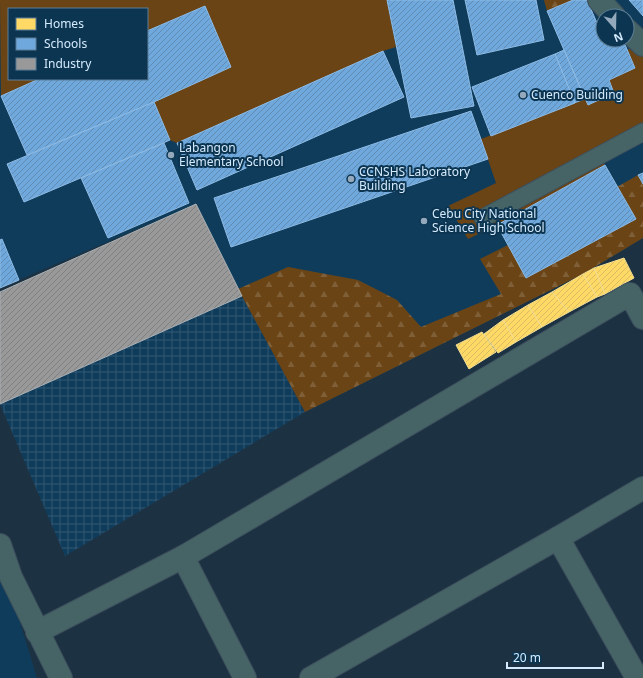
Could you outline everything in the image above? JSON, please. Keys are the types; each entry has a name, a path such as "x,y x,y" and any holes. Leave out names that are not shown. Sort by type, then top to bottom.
{"street":[{"path":"599,0 606,8"},
{"path":"635,38 643,45"},
{"path":"37,632 183,557 630,294 643,318"},
{"path":"311,678 643,488"},
{"path":"558,538 637,678"},
{"path":"0,545 11,577 61,678"},
{"path":"183,557 245,678"}],"lane":[{"path":"483,218 643,132"}],"shaded area":[{"path":"0,0 643,0 643,238 583,274 305,412 242,296 196,204 0,288"},
{"path":"242,296 305,412 65,556 0,404"},
{"path":"0,562 12,596 37,678 0,678"}],"green space":[{"path":"0,0 387,0 396,47 383,51 177,143 170,140 154,102 231,67 205,6 148,31 148,8 8,8 8,80 37,80 1,96"},
{"path":"544,0 573,0 547,11"},
{"path":"643,43 643,132 599,156 605,165 497,225 468,239 448,206 496,183 481,139 585,99 588,105 614,93 609,80 635,68 627,50 635,48 635,46"},
{"path":"638,175 643,184 643,238 583,274 305,412 238,289 288,267 358,280 397,300 421,327 501,294 480,259 508,245 526,278 636,219 617,187"}],"building: Homes":[{"path":"624,258 634,278 605,294 594,268"},
{"path":"594,268 605,294 597,297 583,274"},
{"path":"583,274 597,297 569,312 552,292"},
{"path":"552,292 569,312 542,327 528,305"},
{"path":"528,305 542,327 516,342 503,320"},
{"path":"503,320 516,342 498,353 484,334"},
{"path":"482,332 496,352 469,369 456,345"}],"building: Schools":[{"path":"387,0 453,0 474,106 411,118"},
{"path":"465,0 536,0 544,40 477,55"},
{"path":"573,0 587,0 595,18 595,48 626,48 635,68 609,80 614,93 588,105 547,11"},
{"path":"629,0 643,0 643,16 637,9"},
{"path":"205,6 231,67 154,102 27,155 1,96 37,80 148,80 148,31"},
{"path":"564,50 585,99 574,103 555,54"},
{"path":"383,51 404,97 197,190 177,143"},
{"name":"Cuenco Building","path":"555,54 575,103 491,136 472,87"},
{"path":"154,102 170,140 24,202 7,164"},
{"name":"CCNSHS Laboratory Building","path":"471,111 488,159 231,247 214,198"},
{"path":"164,143 189,203 108,238 81,178"},
{"path":"605,165 636,219 526,278 497,225"},
{"path":"643,173 643,184 638,175"},
{"path":"2,239 19,280 0,288 0,240"}],"building: Industry":[{"path":"196,204 242,296 0,404 0,292"}],"place":[{"name":"Cuenco Building","path":"523,95"},
{"name":"Labangon Elementary School","path":"171,155"},
{"name":"CCNSHS Laboratory Building","path":"351,179"},
{"name":"Cebu City National Science High School","path":"424,221"}]}
